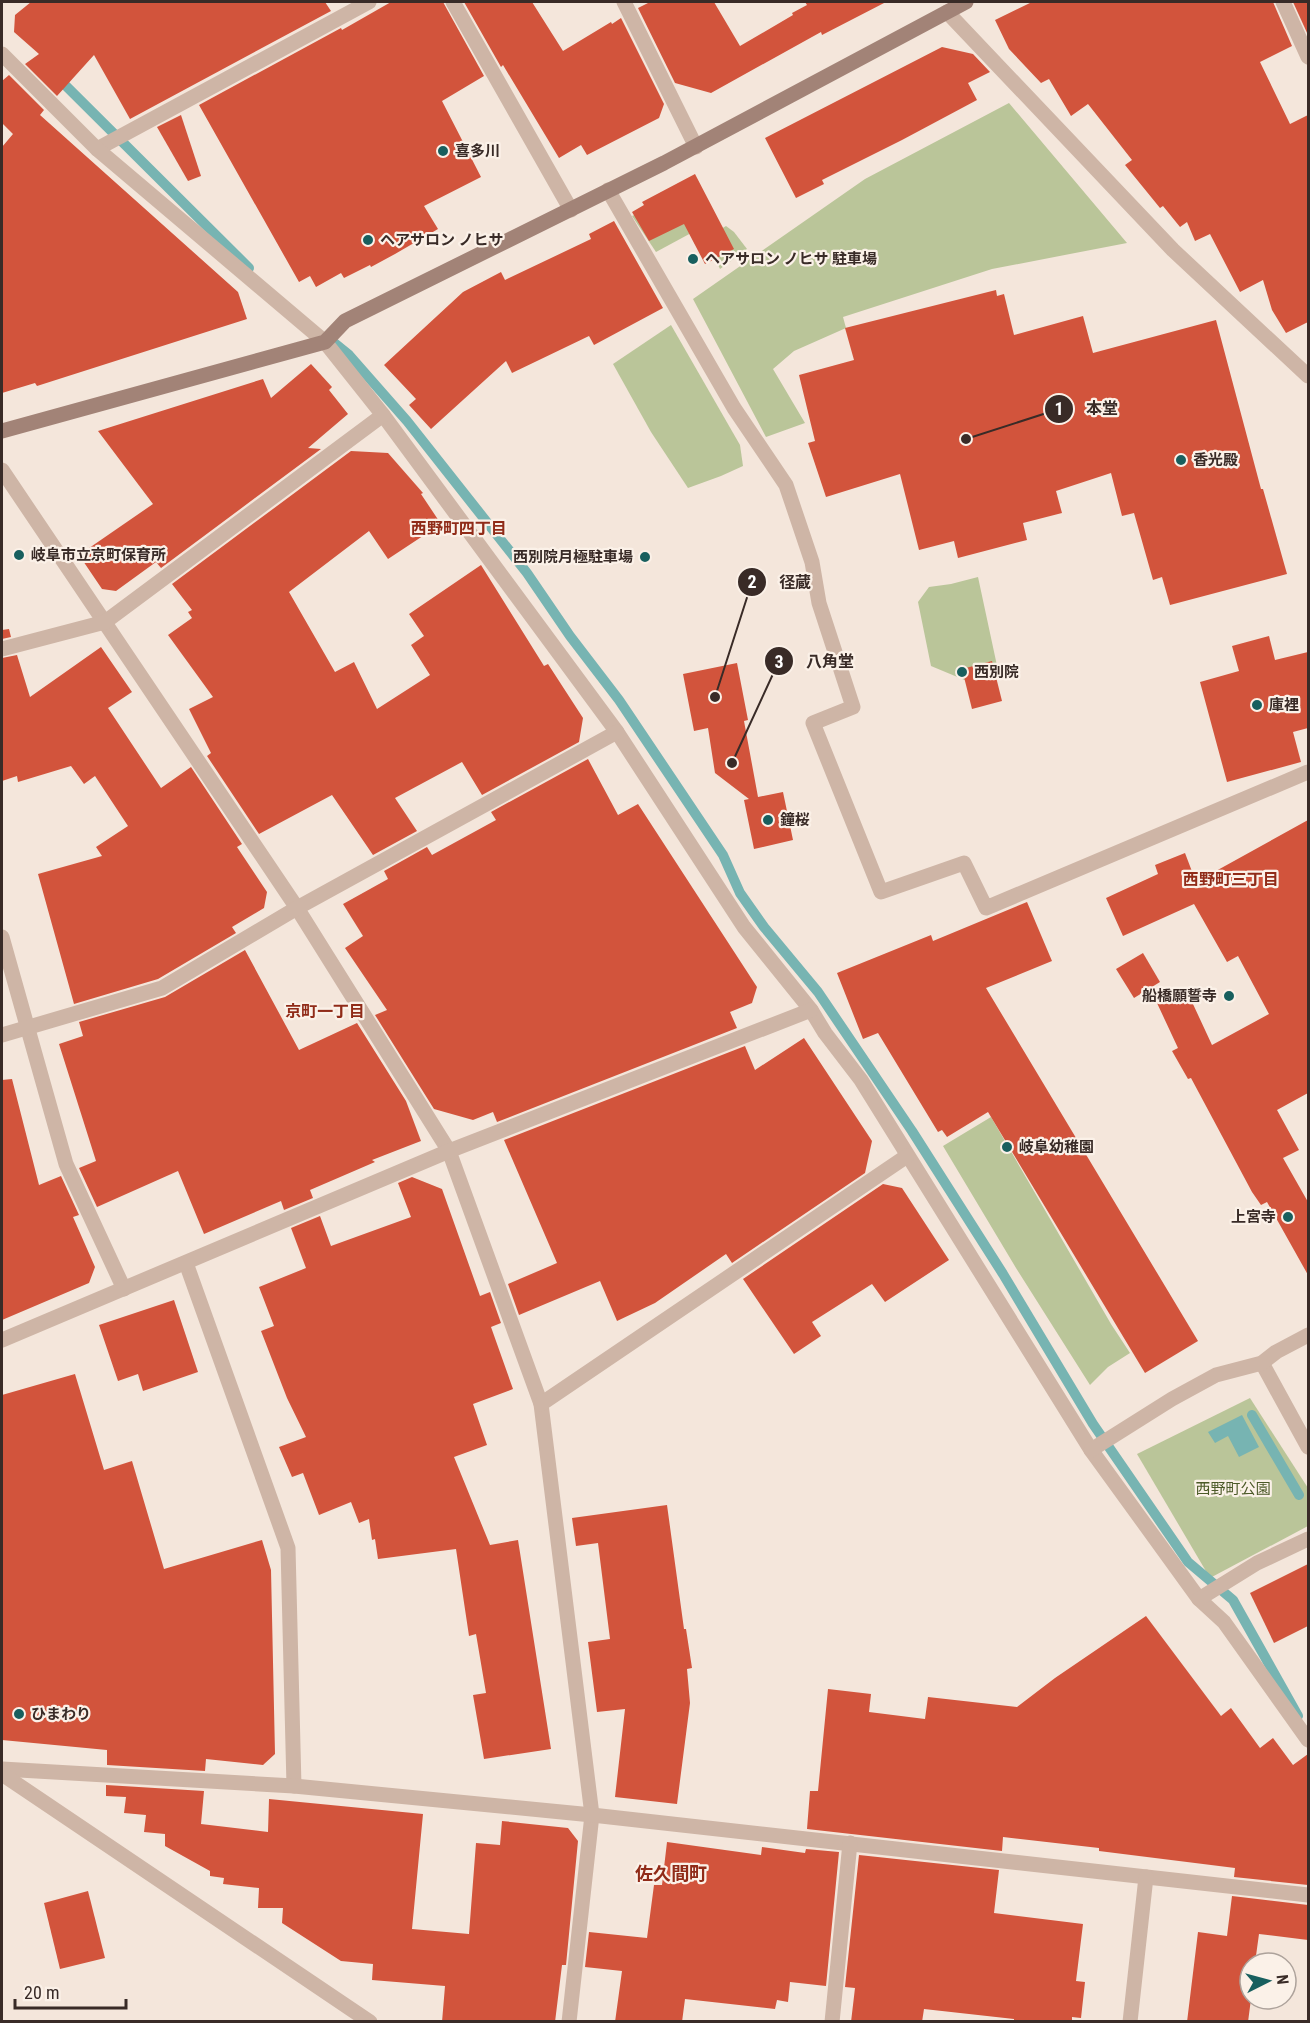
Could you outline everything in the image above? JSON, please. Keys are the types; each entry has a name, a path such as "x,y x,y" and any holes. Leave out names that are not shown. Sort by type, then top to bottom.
{"street":[{"path":"97,148 369,2"},
{"path":"453,2 571,210"},
{"path":"624,2 696,147"},
{"path":"2,430 325,342 345,321 696,147 966,2"},
{"path":"1283,2 1308,57"},
{"path":"947,12 1173,250 1308,376"},
{"path":"2,54 97,148 325,342 383,415 617,732 744,927 811,1010 825,1033 861,1080 1091,1450 1199,1599 1224,1622 1308,1740"},
{"path":"608,190 734,408 786,485 812,562 819,603 853,707 813,723 881,892 964,863 986,908 1308,772"},
{"path":"2,649 105,622 383,415"},
{"path":"2,470 297,908 448,1151 541,1404 592,1815 569,2022"},
{"path":"2,1035 162,988 297,908 617,732"},
{"path":"2,937 66,1164 124,1288"},
{"path":"2,1340 448,1151 811,1010"},
{"path":"541,1404 907,1156"},
{"path":"186,1263 288,1548 294,1785"},
{"path":"1091,1450 1172,1399 1216,1375 1262,1363 1308,1335"},
{"path":"1262,1363 1308,1447"},
{"path":"1199,1599 1257,1563 1308,1539"},
{"path":"2,1769 294,1785 592,1815 1308,1895"},
{"path":"2,1774 370,2022"},
{"path":"832,2022 849,1843"},
{"path":"1130,2022 1146,1877"}],"green space":[{"path":"1009,103 1127,243 992,269 843,317 846,328 794,351 773,369 805,423 766,437 693,299 865,179"},
{"path":"676,196 693,232 656,252 632,216"},
{"path":"726,226 734,232 747,249 720,269 706,238"},
{"path":"671,325 740,445 743,466 688,488 651,432 613,364"},
{"path":"978,577 999,675 967,681 931,666 918,602 929,587"},
{"path":"991,1117 1130,1353 1108,1367 1090,1385 943,1146"},
{"name":"西野町公園","path":"1250,1398 1308,1488 1308,1526 1210,1578 1137,1454"}],"water":[{"path":"1242,1415 1259,1447 1239,1457 1228,1436 1215,1443 1208,1432"}],"building":[{"path":"31,2 325,2 331,11 130,119 94,55 57,96 25,64 39,54 14,32 15,15"},
{"path":"391,2 443,2 484,76 442,101 481,177 424,206 438,229 395,254 344,278 341,273 316,287 310,276 299,282 199,105"},
{"path":"464,2 532,2 563,51 621,18 664,104 659,118 587,155 581,145 559,158 503,65 501,67"},
{"path":"650,2 714,2 740,46 793,15 792,13 807,5 805,2 886,2 822,35 821,32 711,93 675,83 638,8"},
{"path":"1032,2 1273,2 1292,46 1260,62 1290,124 1308,115 1308,322 1286,333 1272,310 1263,280 1240,292 1210,234 1195,241 1187,222 1180,227 1163,206 1160,208 1125,165 1132,160 1088,104 1071,116 1049,79 1041,83 1009,49 995,20"},
{"path":"1293,2 1308,2 1308,35"},
{"path":"942,47 973,54 990,72 968,83 977,100 822,180 824,184 796,198 765,138"},
{"path":"9,75 44,110 40,115 238,292 247,319 37,386 35,383 2,393 2,147 13,134 2,123 2,81"},
{"path":"181,115 201,176 188,181 157,127"},
{"path":"695,174 734,249 705,264 684,224 649,241 632,212 644,205 642,202"},
{"path":"614,221 663,308 594,345 589,336 512,373 506,361 431,429 409,405 416,399 384,365 463,292 501,272 505,280 591,239 589,234"},
{"path":"996,290 997,296 1004,294 1014,335 1083,316 1093,353 1216,320 1261,489 1263,489 1287,574 1170,605 1162,577 1153,580 1134,513 1122,516 1111,473 1056,491 1062,513 1023,523 1027,540 958,558 954,541 919,550 900,474 826,497 808,443 815,441 799,375 854,360 845,328"},
{"path":"311,364 332,387 329,390 348,414 308,448 321,449 161,568 156,562 116,591 102,589 79,555 153,504 98,431 263,379 271,398"},
{"path":"351,451 388,453 423,493 421,494 441,524 388,559 369,531 289,592 335,672 354,662 377,709 430,675 411,645 424,636 409,614 481,565 544,666 548,664 583,718 579,742 482,795 462,762 395,798 417,831 373,855 332,795 259,834 207,756 211,753 189,709 213,697 168,635 192,618 188,612 192,610 172,584"},
{"path":"9,629 11,637 2,639 2,630"},
{"name":"庫裡","path":"1269,636 1275,660 1308,652 1308,728 1293,732 1301,762 1227,782 1200,682 1239,671 1232,646"},
{"path":"101,647 132,692 108,708 161,788 191,767 242,844 237,847 267,892 264,908 232,927 236,933 158,979 74,1004 38,874 102,856 96,847 128,826 95,776 84,784 71,766 18,782 17,776 2,781 2,658 17,655 30,697"},
{"path":"992,661 1002,701 972,709 962,669"},
{"path":"737,663 748,720 744,721 758,797 783,792 793,840 754,849 744,800 749,799 715,773 708,728 694,731 683,674"},
{"path":"588,759 618,815 638,804 757,987 752,1003 730,1012 737,1028 497,1122 493,1112 473,1120 434,1109 375,1015 387,1010 345,948 363,936 343,904 388,879 384,871 427,847 432,855 496,820 491,812"},
{"name":"船橋願誓寺","path":"1308,820 1308,1093 1277,1110 1299,1150 1283,1158 1308,1202 1308,1275 1267,1202 1261,1205 1252,1192 1191,1078 1188,1079 1172,1051 1178,1048 1157,1003 1186,989 1212,1045 1269,1014 1238,956 1227,962 1194,904 1123,936 1106,898 1158,874 1155,865 1185,853 1196,882"},
{"path":"1027,902 1052,961 986,988 1198,1341 1145,1373 988,1112 947,1137 942,1130 938,1132 878,1033 863,1039 837,973 931,935 933,941"},
{"path":"245,950 299,1050 357,1023 406,1101 421,1141 372,1160 375,1162 310,1190 313,1198 284,1210 281,1201 204,1234 178,1171 97,1207 79,1168 96,1161 59,1044 83,1036 79,1022 165,997"},
{"path":"1143,953 1160,982 1134,998 1116,969"},
{"path":"804,1038 872,1141 865,1173 732,1263 726,1254 655,1303 617,1321 600,1281 519,1315 508,1284 557,1263 504,1140 745,1046 755,1070"},
{"path":"12,1079 39,1185 61,1176 79,1215 73,1217 95,1267 89,1283 2,1320 2,1080"},
{"path":"412,1177 442,1189 480,1296 490,1292 501,1323 491,1327 513,1389 473,1404 487,1445 454,1457 490,1545 518,1540 551,1749 484,1759 473,1695 486,1693 476,1634 469,1636 456,1549 378,1559 369,1519 359,1523 351,1502 319,1515 303,1473 292,1477 279,1447 306,1437 287,1398 261,1331 274,1326 259,1287 306,1268 291,1228 320,1216 331,1246 411,1217 398,1183"},
{"path":"883,1184 902,1188 949,1260 885,1302 872,1284 812,1322 821,1336 794,1354 743,1279"},
{"path":"174,1300 198,1372 143,1391 138,1374 118,1381 99,1325"},
{"path":"75,1374 104,1470 132,1461 164,1569 262,1540 271,1570 275,1754 263,1765 206,1759 205,1771 107,1765 107,1750 2,1740 2,1395"},
{"path":"667,1505 684,1629 686,1629 692,1668 687,1669 690,1703 677,1804 615,1797 625,1709 597,1712 588,1642 610,1639 598,1543 576,1546 572,1518"},
{"path":"1308,1564 1308,1626 1274,1643 1250,1593"},
{"path":"1146,1616 1221,1716 1231,1708 1260,1748 1273,1738 1293,1765 1308,1754 1308,1885 1234,1877 1235,1868 1099,1851 1099,1848 1003,1837 1002,1851 807,1829 810,1791 818,1791 828,1689 871,1694 869,1712 925,1719 928,1697 1017,1707"},
{"path":"106,1785 204,1791 201,1824 268,1832 269,1799 423,1814 412,1929 469,1934 476,1843 500,1845 502,1821 568,1828 578,1841 566,1965 562,1965 555,2022 442,2022 445,1986 372,1980 373,1964 341,1961 282,1923 283,1908 258,1908 259,1888 223,1884 224,1878 210,1876 210,1871 165,1846 165,1834 144,1832 146,1815 124,1813 126,1797 106,1796"},
{"path":"667,1842 761,1855 762,1847 805,1853 806,1849 839,1852 826,1986 790,1982 788,2002 777,2000 775,2009 685,1999 682,2022 615,2022 622,1971 585,1967 589,1932 647,1938 654,1885 662,1885"},
{"path":"859,1855 999,1870 994,1913 1083,1924 1076,1981 1085,1982 1081,2018 1072,2017 1072,2022 1014,2022 1014,2019 924,2009 922,2022 851,2022 855,1988 845,1987"},
{"path":"88,1891 105,1958 60,1969 44,1903"},
{"path":"1232,1896 1308,1905 1308,1940 1259,1934 1257,1951 1238,1951 1238,2011 1249,2011 1248,2022 1187,2022 1198,1932 1227,1936"}],"waterway":[{"path":"56,76 249,268"},
{"path":"328,338 349,355 407,421 527,573 570,636 619,700 723,855 740,893 764,927 818,992 912,1131 1003,1274 1093,1424 1188,1562 1233,1600 1298,1716"},
{"path":"1252,1415 1299,1495"}],"place":[{"name":"喜多川","path":"443,151"},
{"name":"ヘアサロン ノヒサ","path":"368,240"},
{"name":"ヘアサロン ノヒサ 駐車場","path":"693,259"},
{"name":"本堂","path":"966,439"},
{"name":"香光殿","path":"1181,460"},
{"name":"岐阜市立京町保育所","path":"19,555"},
{"name":"西別院月極駐車場","path":"645,557"},
{"name":"西別院","path":"962,672"},
{"name":"径蔵","path":"715,697"},
{"name":"庫裡","path":"1257,705"},
{"name":"八角堂","path":"732,763"},
{"name":"鐘桜","path":"768,820"},
{"name":"船橋願誓寺","path":"1229,996"},
{"name":"岐阜幼稚園","path":"1007,1147"},
{"name":"上宮寺","path":"1288,1217"},
{"name":"ひまわり","path":"19,1714"}],"district":[{"name":"西野町四丁目","path":"459,528"},
{"name":"西野町三丁目","path":"1231,879"},
{"name":"京町一丁目","path":"325,1011"},
{"name":"佐久間町","path":"671,1873"}]}
